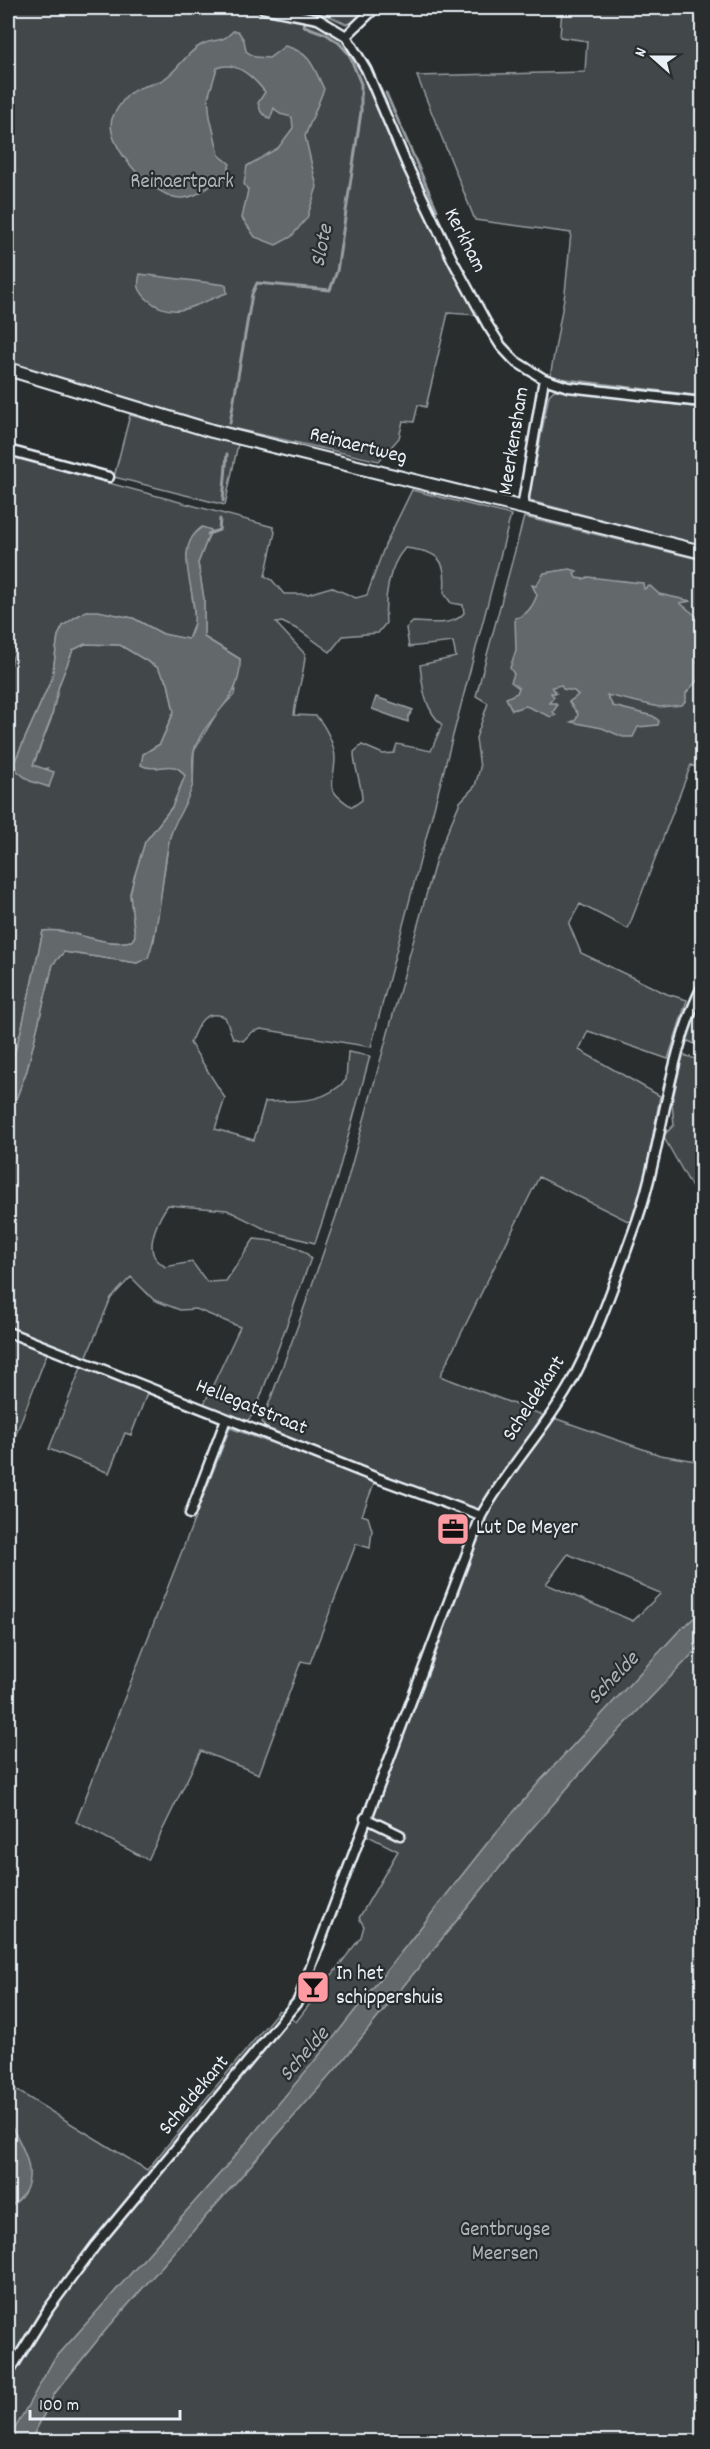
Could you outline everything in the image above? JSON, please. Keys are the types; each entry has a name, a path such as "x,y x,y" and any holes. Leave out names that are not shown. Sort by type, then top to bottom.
{"main road":[{"name":"Reinaertweg","path":"8,369 212,431 702,552"}],"street":[{"name":"Kerkham","path":"262,8 318,19 346,36 366,69 407,165 453,261 487,324 501,346 515,361 544,379 568,387 702,402"},
{"path":"346,36 375,8"},
{"name":"Meerkensham","path":"522,508 544,379"},
{"path":"8,450 109,477"},
{"name":"Scheldekant","path":"8,2374 49,2308 94,2246 298,2001 364,1818 481,1516 499,1485 559,1401 584,1357 639,1214 681,1045 702,987"},
{"name":"Hellegatstraat","path":"8,1332 226,1419 481,1516"},
{"path":"190,1514 226,1419"},
{"path":"364,1818 400,1835"}],"green space":[{"name":"Reinaertpark","path":"8,8 239,8 316,21 346,39 447,258 477,315 448,313 426,407 418,405 414,422 403,421 399,438 379,461 214,424 8,362"},
{"path":"312,8 367,8 354,22 346,24"},
{"path":"562,8 702,8 702,396 550,377 565,293 571,233 475,220 417,76 585,72 587,41 560,37"},
{"path":"554,390 702,408 702,546 531,501 529,497 549,395"},
{"path":"130,415 238,444 225,505 114,477"},
{"path":"8,456 273,527 275,532 265,576 272,580 284,594 308,594 331,587 356,598 367,595 385,545 412,490 511,515 371,1047 261,1029 252,1032 243,1041 233,1038 225,1017 217,1015 211,1015 202,1020 190,1043 225,1098 215,1129 254,1140 265,1102 308,1100 328,1094 346,1080 348,1052 370,1056 336,1181 315,1243 269,1231 227,1210 168,1205 155,1229 152,1250 156,1259 165,1267 192,1262 207,1282 226,1281 254,1239 293,1246 311,1258 255,1412 247,1421 204,1404 240,1327 196,1309 180,1310 154,1300 131,1277 111,1298 86,1358 8,1327 8,1120 27,1070 53,964 64,952 137,963 154,941 169,840 175,819 193,784 194,751 218,711 234,695 240,659 204,637 204,599 198,563 211,530 187,554 195,620 188,640 163,634 133,618 86,611 63,626 58,636 52,678 14,763 23,776 49,787 48,768 40,770 33,766 51,719 59,685 67,664 73,650 85,644 120,645 157,667 168,683 174,711 160,744 151,749 156,768 173,766 185,776 172,807 145,842 130,894 135,936 132,941 109,942 65,932 43,931 22,1027 8,1075 8,674 15,650 8,647","holes":["405,548 426,552 438,559 444,572 444,593 451,603 463,605 464,613 447,622 413,622 406,628 409,647 453,642 456,657 420,665 428,705 442,725 431,751 397,744 394,753 383,754 362,745 354,752 362,800 352,807 337,795 332,786 335,754 323,725 316,716 294,715 305,654 276,623 282,622 299,630 330,652 343,636 378,633 386,623 386,603 391,573"]},
{"path":"524,517 702,560 702,770 691,765 628,929 580,904 569,924 581,953 667,994 687,1000 668,1059 588,1031 579,1050 660,1096 648,1163 632,1223 539,1177 440,1376 543,1415 480,1508 475,1510 266,1429 262,1422 343,1196 436,859 460,802 475,786 480,768 476,738 488,703 476,696"},
{"path":"702,1001 702,1047 686,1040"},
{"path":"683,1055 702,1061 702,1205 663,1136 674,1125 672,1102"},
{"path":"8,1337 48,1351 8,1455"},
{"path":"82,1365 148,1391 131,1435 125,1433 109,1473 49,1449"},
{"path":"554,1418 660,1455 702,1462 702,1611 678,1632 541,1780 489,1841 327,2046 223,2170 53,2361 8,2442 8,2085 147,2170 279,2010 296,2022 361,1937 364,1926 359,1918 398,1851 364,1834 430,1669 489,1511 509,1477","holes":["568,1554 660,1593 633,1621 546,1584"]},
{"path":"230,1428 375,1481 362,1515 368,1517 372,1530 370,1548 356,1544 310,1663 301,1661 259,1774 201,1751 148,1860 76,1822"},
{"name":"Gentbrugse Meersen","path":"702,1644 702,2441 30,2442 55,2393 104,2332 340,2064 527,1834 604,1746"}],"shaded area":[{"path":"233,31 238,31 244,40 246,51 255,57 269,58 285,46 301,53 314,68 324,89 305,136 317,187 307,218 291,237 276,245 255,237 242,218 248,190 244,184 247,166 278,148 293,128 292,117 280,114 274,108 270,119 261,112 258,103 265,92 244,72 231,66 217,68 208,98 210,117 219,155 230,164 224,180 194,195 183,198 172,197 159,191 134,170 116,143 112,130 114,114 131,92 164,79 196,48 225,38"},
{"path":"140,274 226,285 227,293 188,308 168,310 147,299 142,293 139,288"},
{"path":"202,527 211,530 198,563 204,599 204,637 240,659 239,674 229,698 206,727 194,751 193,783 189,797 171,833 156,929 148,958 137,963 64,952 53,964 27,1070 8,1120 8,1075 22,1027 43,931 65,932 109,942 132,941 135,936 130,894 145,842 172,807 185,776 181,770 176,768 153,768 141,765 143,754 160,744 174,712 168,683 157,667 120,645 85,644 73,650 59,685 51,719 33,765 54,772 49,787 30,781 16,770 14,763 52,678 58,636 63,626 74,618 86,611 98,611 133,618 163,634 188,639 193,626 194,612 187,551 192,538"},
{"path":"570,569 577,571 574,573 576,578 588,577 643,583 644,589 650,586 659,594 691,601 680,603 696,616 701,626 696,645 698,651 702,653 697,662 702,675 686,693 686,700 682,705 659,707 607,695 613,706 653,716 659,721 658,725 638,727 633,737 623,737 602,728 571,722 576,720 578,714 569,702 578,695 574,691 563,689 561,685 552,687 556,693 551,693 554,697 549,703 556,703 557,706 553,712 556,715 551,717 526,706 512,710 506,698 517,693 519,688 511,682 514,674 510,668 516,650 515,618 526,613 531,607 537,595 532,585 536,586 544,573"},
{"path":"376,697 413,710 408,717 408,722 372,709"},
{"name":"Schelde","path":"702,1611 702,1644 604,1746 527,1834 340,2064 104,2332 55,2393 30,2441 8,2441 53,2361 223,2170 327,2046 489,1841 541,1780 678,1632"},
{"path":"8,2121 26,2155 29,2178 26,2189 19,2199 8,2208"}],"waterway":[{"name":"Slote","path":"230,423 252,294 257,283 330,290 337,271 361,112 361,84 349,54 326,34 304,26 305,20"},
{"path":"386,93 437,210"},
{"name":"Slote","path":"223,501 227,454"},
{"name":"Slote","path":"208,534 219,530 220,519"}],"place":[{"name":"Lut De Meyer","path":"453,1529"},
{"name":"In het schippershuis","path":"313,1987"}]}
